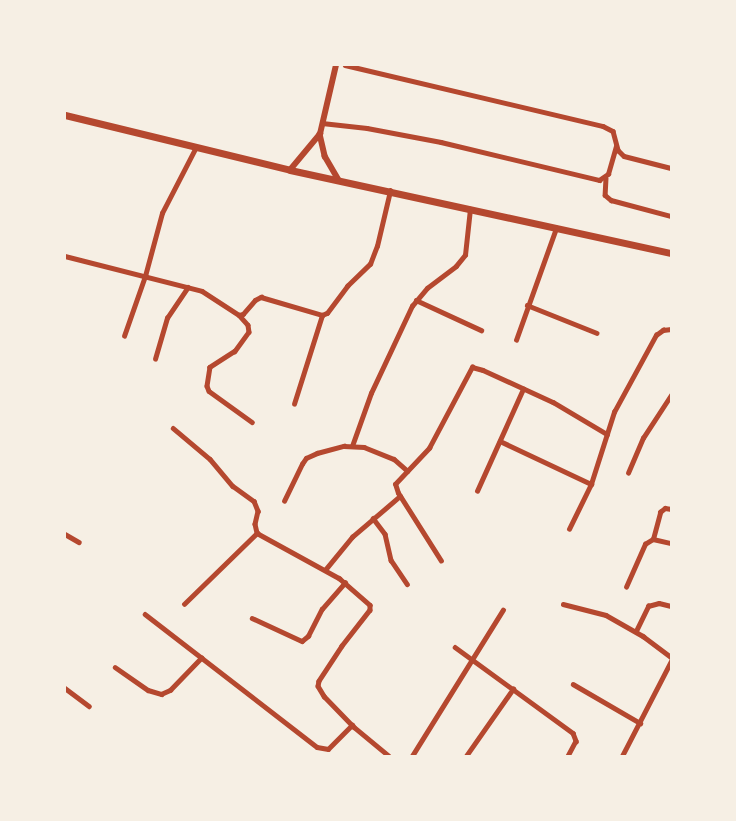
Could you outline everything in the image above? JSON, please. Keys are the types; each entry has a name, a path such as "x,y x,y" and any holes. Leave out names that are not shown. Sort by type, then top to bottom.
{"main road":[{"path":"65,115 290,170 671,253"}],"street":[{"path":"336,65 320,134 324,156 339,180"},
{"path":"345,65 603,126 613,131 617,145 624,156 671,168"},
{"path":"322,123 367,128 441,142 595,180 606,178"},
{"path":"290,170 320,134"},
{"path":"617,145 606,178 605,195 611,200 671,216"},
{"path":"124,336 145,276 162,212 196,147"},
{"path":"239,315 243,314 255,300 261,297 322,315 327,313 347,286 370,264 377,246 390,191"},
{"path":"352,446 371,393 416,300 427,288 456,266 465,255 470,209"},
{"path":"516,340 556,228"},
{"path":"65,256 188,287 215,298 239,315 248,325 249,332 235,351 210,367 207,386 209,390 252,422"},
{"path":"155,358 167,318 188,287"},
{"path":"416,300 481,330"},
{"path":"527,305 597,333"},
{"path":"294,404 322,315"},
{"path":"569,529 591,484 614,412 656,335 663,330 671,329"},
{"path":"441,562 395,488 395,484 425,454 472,367 484,370 572,412 607,434"},
{"path":"477,491 523,389"},
{"path":"628,473 643,438 671,395"},
{"path":"173,428 210,459 233,486 254,502 258,511 255,524 257,532 325,570 345,583 367,602 370,610 342,646 319,681 318,686 324,696 352,725 390,756"},
{"path":"500,441 591,484"},
{"path":"284,501 306,458 317,453 352,446 364,447 385,455 408,471"},
{"path":"325,570 352,537 400,496"},
{"path":"626,587 645,544 653,539 660,512 665,508 671,509"},
{"path":"373,518 385,534 390,560 407,584"},
{"path":"184,604 257,532"},
{"path":"65,534 79,542"},
{"path":"653,539 671,543"},
{"path":"252,618 302,641 308,636 322,609 345,583"},
{"path":"636,631 648,606 659,603 671,606"},
{"path":"563,604 606,614 636,631 671,656"},
{"path":"412,756 503,610"},
{"path":"145,614 200,658 323,750 328,750 352,725"},
{"path":"455,647 573,733 576,741 568,756"},
{"path":"115,667 148,690 161,694 170,690 200,658"},
{"path":"622,756 671,663"},
{"path":"573,684 640,724"},
{"path":"65,688 90,706"},
{"path":"466,756 513,689"}]}
